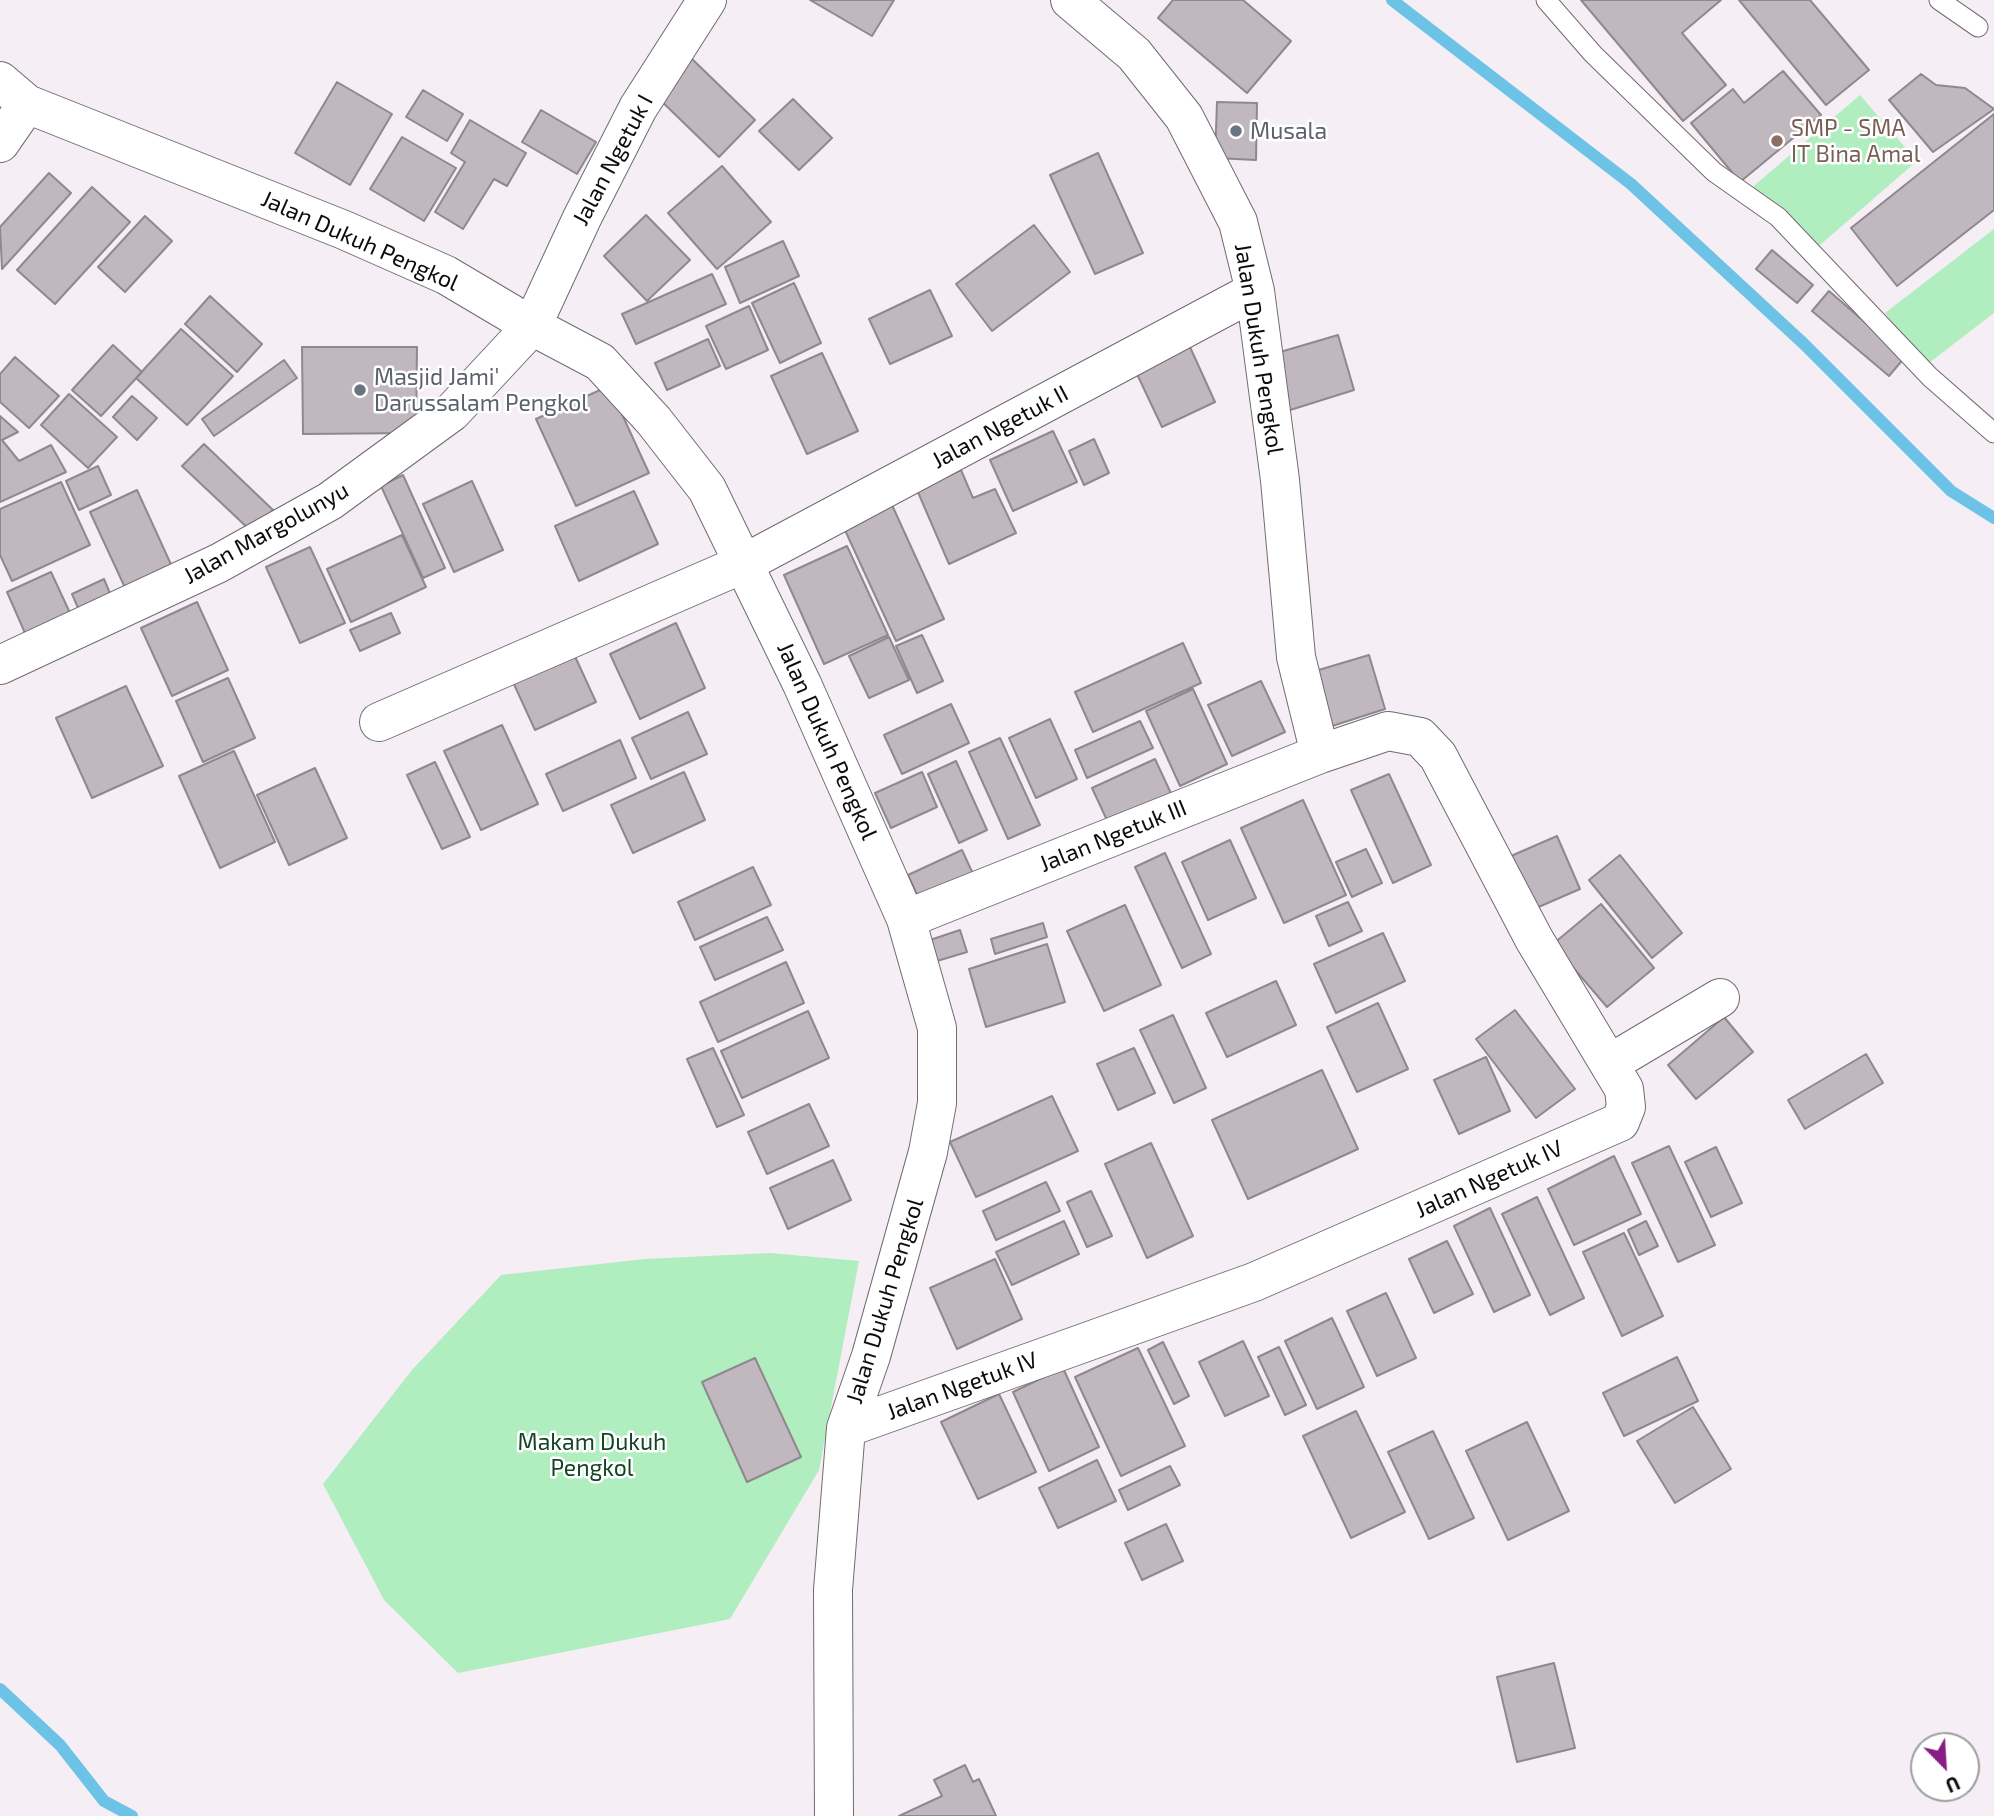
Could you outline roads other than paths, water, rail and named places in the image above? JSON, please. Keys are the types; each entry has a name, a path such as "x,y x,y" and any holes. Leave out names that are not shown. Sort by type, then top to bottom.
{"street":[{"name":"Jalan Ngetuk I","path":"531,326 638,107 707,0"},
{"name":"Jalan Dukuh Pengkol","path":"1070,0 1134,54 1184,117 1238,222 1255,291 1280,480 1296,657 1320,754"},
{"name":"Jalan Dukuh Pengkol","path":"14,93 435,270 531,326 600,362 654,421 707,489 744,563 906,919 937,1028 937,1103 925,1165 871,1356 846,1428 833,1590 834,1816"},
{"path":"0,143 14,93"},
{"name":"Jalan Ngetuk II","path":"379,722 744,563 1255,291"},
{"name":"Jalan Margolunyu","path":"0,665 219,563 330,501 452,412 531,326"},
{"name":"Jalan Ngetuk IV","path":"846,1428 1254,1282 1620,1122 1626,1107 1623,1089 1534,939 1438,756 1420,737 1388,731 1320,754"},
{"name":"Jalan Ngetuk III","path":"906,919 1320,754"},
{"path":"1609,1064 1720,998"}],"lane":[{"path":"1546,0 1593,54 1714,172 1779,217 1930,377 1994,433"},
{"path":"1939,0 1978,27"}],"waterway":[{"path":"1392,0 1631,184 1804,344 1951,491 1994,518"},
{"path":"0,1689 60,1745 104,1801 132,1816"}],"place":[{"name":"Musala","path":"1236,131"},
{"name":"SMP - SMA IT Bina Amal","path":"1777,141"},
{"name":"Masjid Jami' Darussalam Pengkol","path":"360,390"}],"park label":[{"name":"Makam Dukuh Pengkol","path":"592,1455"}]}
